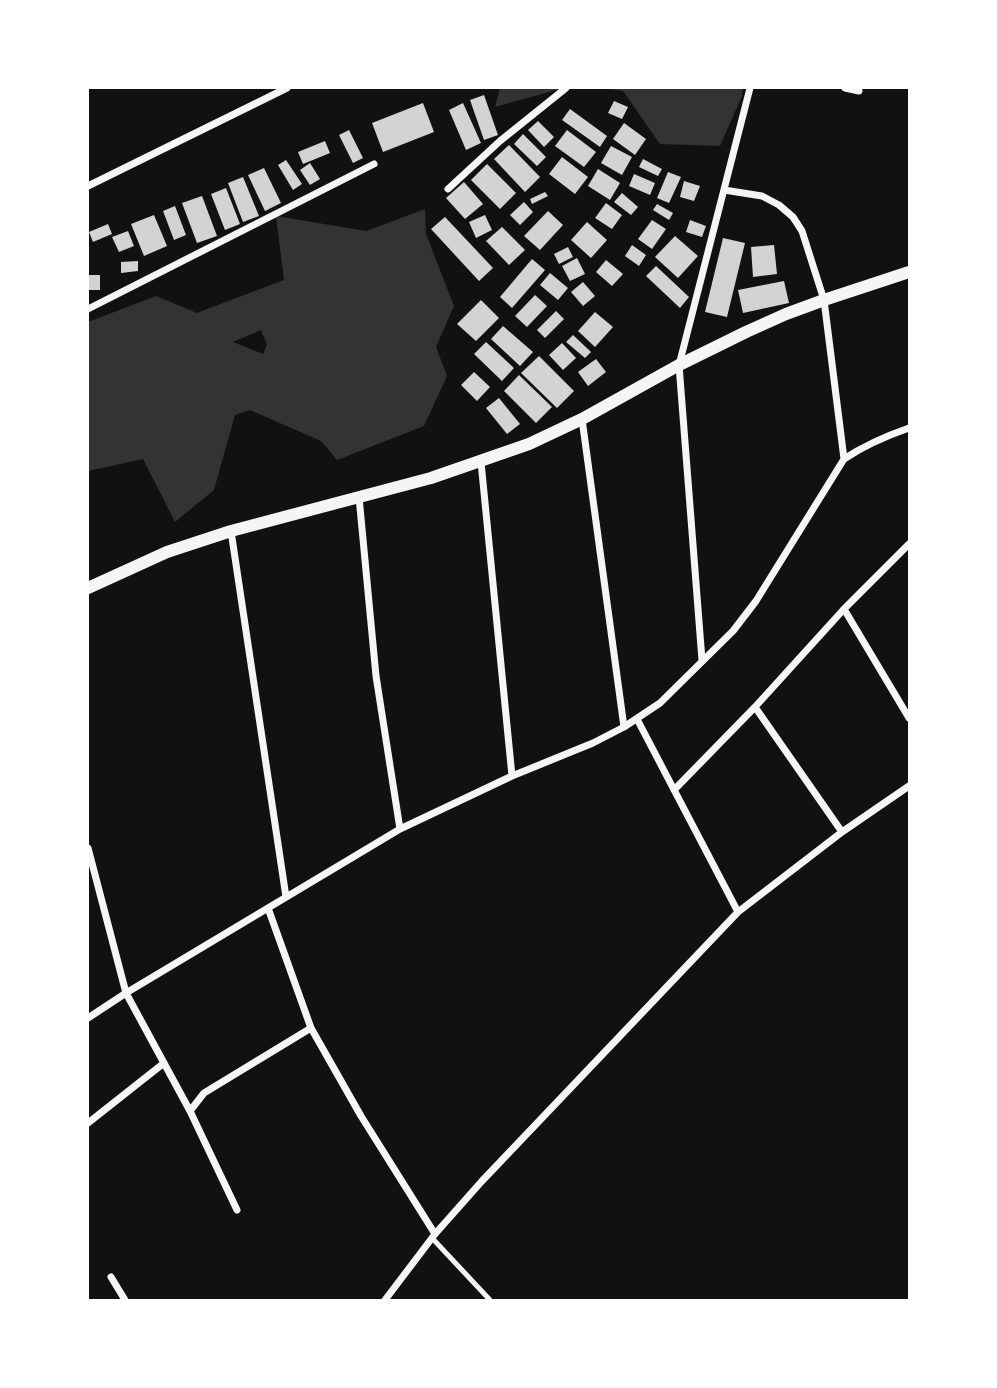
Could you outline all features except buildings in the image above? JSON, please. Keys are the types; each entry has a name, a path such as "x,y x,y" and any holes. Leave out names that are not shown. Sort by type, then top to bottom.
{"street":[{"path":"88,186 287,88"},
{"path":"448,189 500,141 566,88"},
{"path":"702,660 679,365 750,88"},
{"path":"845,88 859,91"},
{"path":"88,309 374,164"},
{"path":"724,190 762,196 779,205 793,217 802,232 824,300 844,459"},
{"path":"88,588 167,552 231,531 431,478 529,444 582,419 679,365 786,314 909,272"},
{"path":"582,419 624,727"},
{"path":"88,1018 400,829 512,776 593,743 624,727 660,703 733,631 756,601 844,459 864,446 909,428"},
{"path":"481,462 512,776"},
{"path":"359,497 376,676 400,829"},
{"path":"231,531 286,897"},
{"path":"674,790 755,707 844,609 909,544"},
{"path":"844,609 909,718"},
{"path":"755,707 842,832"},
{"path":"636,719 738,912"},
{"path":"385,1300 433,1236 482,1181 738,912 842,832 909,786"},
{"path":"88,848 126,993 190,1111 237,1210"},
{"path":"268,908 311,1027 433,1236"},
{"path":"190,1111 204,1093 311,1027"},
{"path":"88,1123 164,1063"},
{"path":"111,1277 125,1300"}],"lane":[{"path":"433,1236 490,1300"}],"shaded area":[{"path":"500,88 563,88 495,107"},
{"path":"603,88 743,88 720,146 660,144 623,91"},
{"path":"425,209 426,234 454,306 436,347 447,376 424,426 337,460 321,441 250,410 235,415 214,490 175,522 143,459 88,471 88,322 156,296 197,313 284,280 276,216 366,231","holes":["261,330 267,345 263,354 233,342"]}]}
